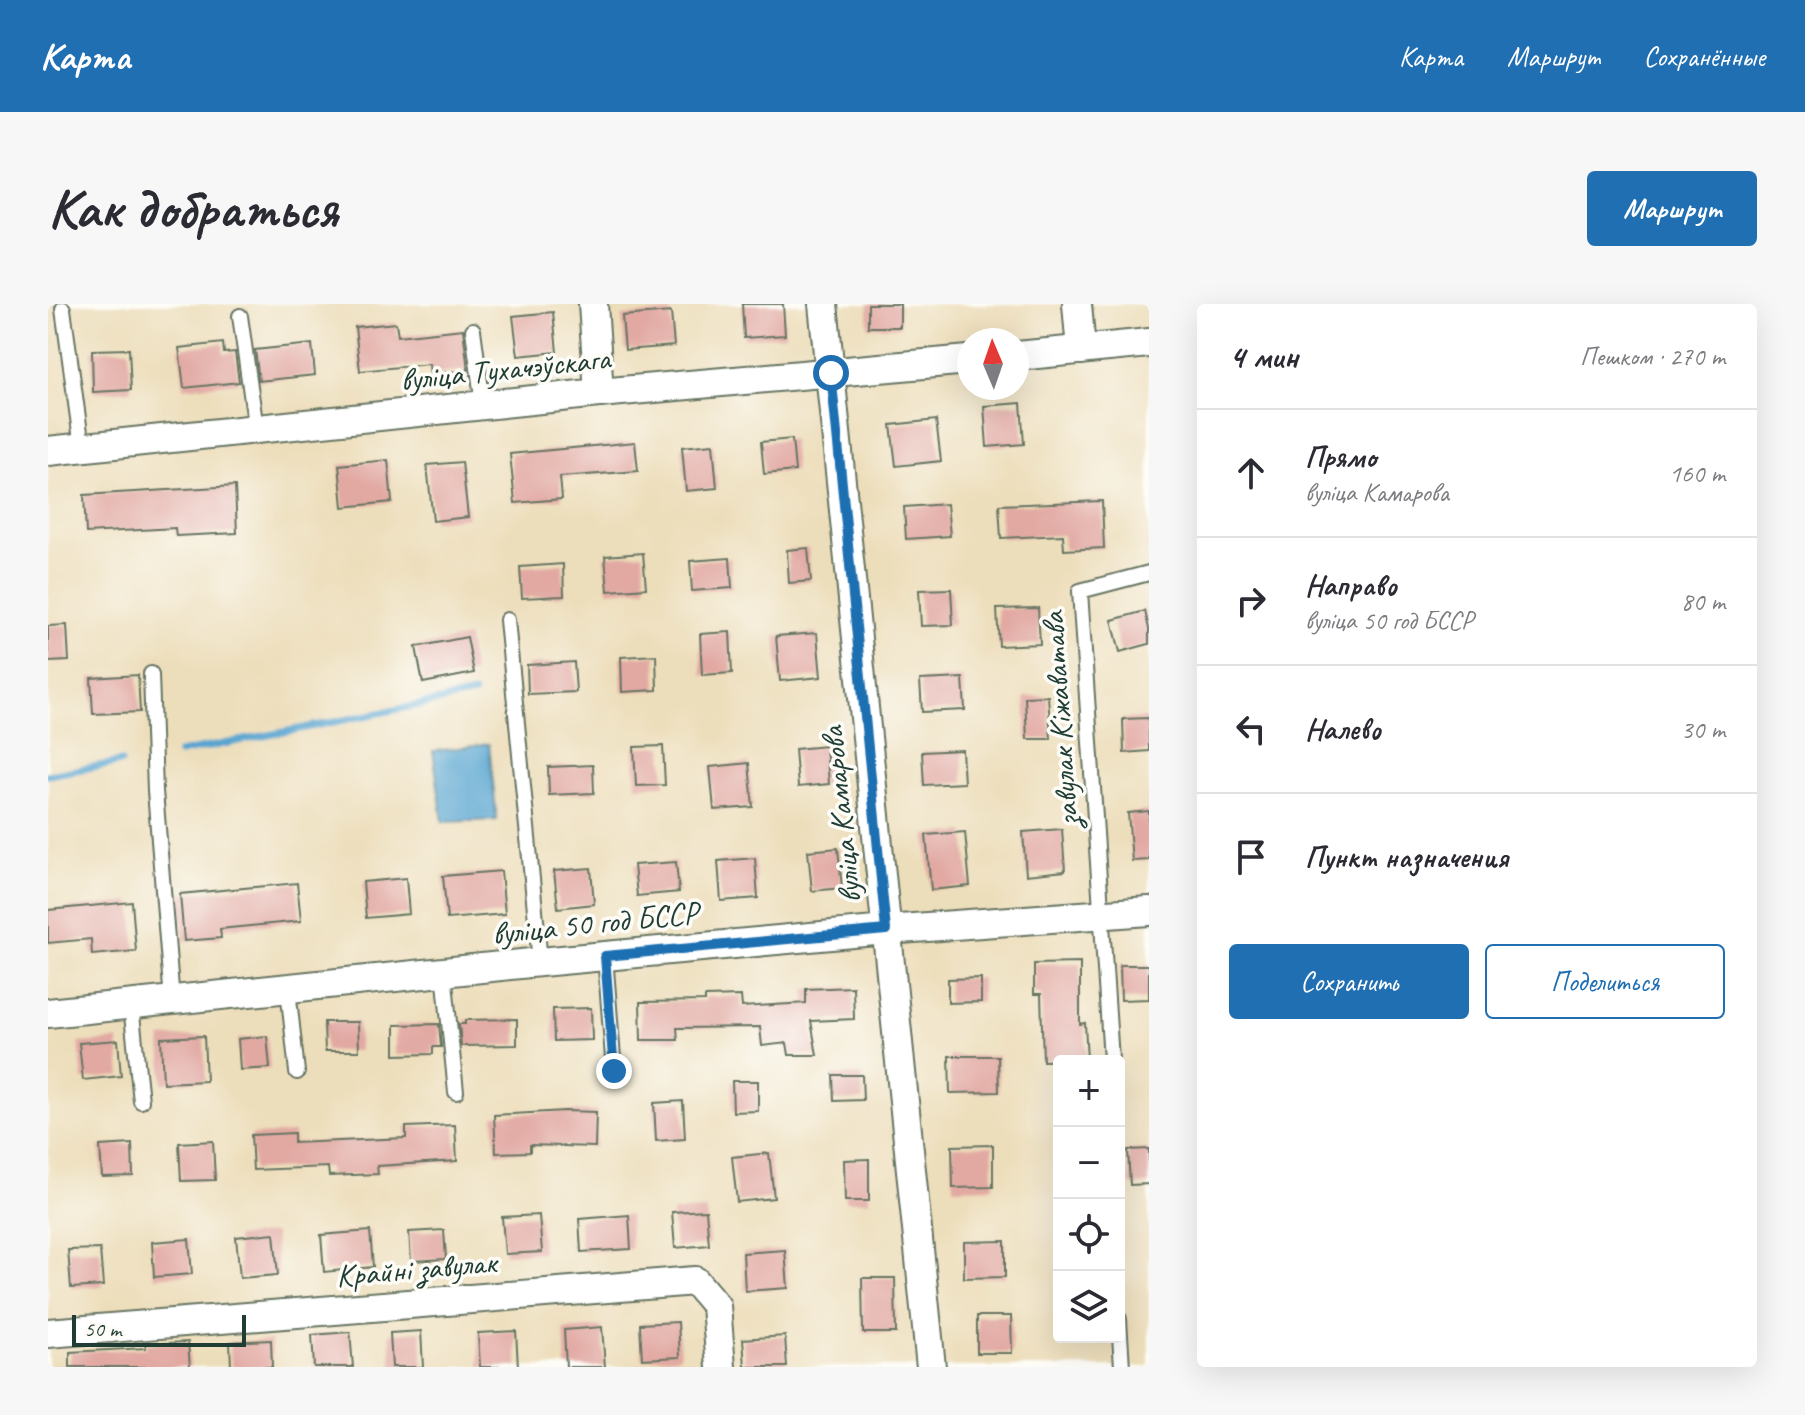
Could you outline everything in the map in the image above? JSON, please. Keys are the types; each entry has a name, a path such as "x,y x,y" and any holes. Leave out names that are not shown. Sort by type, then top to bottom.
{"street":[{"path":"593,304 599,393"},
{"name":"вуліца Камарова","path":"823,304 931,1367"},
{"path":"1077,304 1081,350"},
{"path":"1029,355 1149,343"},
{"name":"вуліца Тухачэўскага","path":"48,451 599,393 957,361"},
{"name":"вуліца 50 год БССР","path":"48,1013 540,962 886,930 1149,911"},
{"name":"Крайні завулак","path":"48,1333 695,1281 716,1306 721,1367"}],"lane":[{"path":"63,309 82,447"},
{"path":"240,316 256,429"},
{"path":"473,330 483,405"},
{"name":"завулак Кіжаватава","path":"1101,915 1080,591 1149,573"},
{"path":"507,620 540,962"},
{"path":"151,674 155,791 172,1001"},
{"path":"1101,915 1111,1055"},
{"path":"605,956 614,1071"},
{"path":"444,972 456,1092"},
{"path":"288,989 297,1072"},
{"path":"131,1005 141,1101"},
{"path":"1120,1343 1122,1367"}],"water":[{"path":"489,744 497,820 443,822 433,751"}],"building":[{"path":"742,304 783,304 785,335 744,338"},
{"path":"868,304 900,304 900,327 868,327"},
{"path":"553,312 557,352 518,356 513,316"},
{"path":"671,312 674,346 625,350 622,316"},
{"path":"396,323 398,336 463,329 468,370 430,374 429,364 360,371 355,327"},
{"path":"223,343 224,353 235,352 239,382 184,388 179,348"},
{"path":"312,344 315,375 259,381 255,350"},
{"path":"129,349 131,390 93,392 92,350"},
{"path":"1021,403 1024,444 987,447 984,406"},
{"path":"936,420 941,461 896,466 891,425"},
{"path":"792,439 795,471 764,474 761,442"},
{"path":"635,442 638,471 560,477 562,499 515,503 510,454"},
{"path":"713,444 717,488 686,491 682,447"},
{"path":"388,460 392,502 343,507 339,465"},
{"path":"462,462 468,517 433,521 427,465"},
{"path":"235,486 237,533 176,536 175,528 86,533 84,495"},
{"path":"1102,501 1104,548 1064,550 1063,535 1001,538 999,505"},
{"path":"947,504 950,536 906,539 904,507"},
{"path":"808,548 811,581 789,583 787,550"},
{"path":"643,553 646,588 608,591 605,556"},
{"path":"730,558 732,588 692,591 690,561"},
{"path":"563,564 564,596 522,598 520,567"},
{"path":"951,589 953,625 921,626 919,590"},
{"path":"1038,608 1040,644 999,646 997,609"},
{"path":"1145,611 1149,644 1120,652 1112,620"},
{"path":"67,625 69,661 48,662 48,626"},
{"path":"730,632 732,673 702,675 700,634"},
{"path":"817,633 821,677 780,681 776,636"},
{"path":"467,637 474,673 423,683 416,647"},
{"path":"656,655 657,690 622,692 621,657"},
{"path":"574,662 576,692 528,694 527,665"},
{"path":"138,675 140,712 93,714 91,678"},
{"path":"963,678 965,710 922,712 920,680"},
{"path":"1048,696 1051,739 1027,739 1025,697"},
{"path":"1149,718 1149,751 1124,753 1123,719"},
{"path":"663,746 665,785 636,786 634,747"},
{"path":"826,746 829,784 798,787 795,749"},
{"path":"962,750 964,783 924,785 922,752"},
{"path":"749,763 753,807 714,810 710,767"},
{"path":"593,765 594,793 549,795 548,767"},
{"path":"1149,811 1149,860 1132,861 1128,813"},
{"path":"1062,829 1065,871 1026,875 1023,832"},
{"path":"965,832 970,886 931,890 926,835"},
{"path":"838,848 842,888 812,891 808,851"},
{"path":"755,858 758,898 721,901 718,861"},
{"path":"676,862 679,892 637,896 634,865"},
{"path":"591,868 594,904 558,908 554,871"},
{"path":"501,871 505,914 447,919 443,876"},
{"path":"406,878 409,914 366,918 363,882"},
{"path":"297,883 301,921 220,929 221,938 184,941 180,894"},
{"path":"132,902 136,951 92,955 91,939 48,943 48,910"},
{"path":"1080,963 1080,1024 1085,1023 1087,1055 1053,1055 1053,1061 1043,1061 1041,994 1034,994 1034,964"},
{"path":"1120,965 1149,965 1149,999 1121,1000"},
{"path":"981,978 981,1002 948,1003 948,979"},
{"path":"853,987 854,1019 811,1021 817,1055 789,1055 787,1043 762,1046 760,1027 677,1028 678,1040 641,1040 640,1002 705,1001 705,997 741,996 742,1007 806,1003 806,989"},
{"path":"591,1008 592,1040 554,1041 553,1009"},
{"path":"517,1019 517,1045 461,1046 459,1024 465,1024 465,1020"},
{"path":"324,1022 358,1022 359,1051 325,1051"},
{"path":"439,1024 441,1047 433,1047 433,1054 395,1055 395,1025"},
{"path":"204,1036 206,1081 163,1083 161,1038"},
{"path":"267,1036 270,1068 240,1070 238,1039"},
{"path":"118,1040 121,1076 83,1080 79,1043"},
{"path":"949,1056 998,1056 999,1092 950,1093"},
{"path":"833,1075 862,1075 863,1100 834,1101"},
{"path":"732,1081 758,1081 758,1111 733,1112"},
{"path":"683,1101 685,1139 656,1141 654,1103"},
{"path":"596,1112 595,1147 530,1145 530,1152 496,1153 494,1115"},
{"path":"455,1125 457,1161 377,1166 378,1174 329,1176 328,1167 253,1170 251,1135 294,1133 294,1143 406,1138 406,1127"},
{"path":"213,1141 215,1180 181,1181 179,1143"},
{"path":"132,1144 133,1176 102,1177 100,1146"},
{"path":"993,1145 993,1187 953,1188 952,1146"},
{"path":"1149,1149 1149,1184 1130,1185 1128,1150"},
{"path":"769,1153 774,1198 737,1202 732,1157"},
{"path":"869,1159 869,1201 845,1201 844,1160"},
{"path":"706,1210 709,1245 675,1248 672,1212"},
{"path":"539,1215 542,1252 505,1254 502,1217"},
{"path":"629,1215 631,1249 581,1252 579,1219"},
{"path":"444,1230 446,1259 411,1261 409,1232"},
{"path":"370,1231 373,1267 324,1272 321,1235"},
{"path":"274,1233 278,1275 240,1278 236,1237"},
{"path":"189,1239 192,1274 154,1277 152,1242"},
{"path":"1005,1241 1005,1277 964,1278 964,1242"},
{"path":"100,1249 103,1286 71,1288 68,1250"},
{"path":"785,1250 788,1288 745,1291 743,1253"},
{"path":"862,1278 895,1278 896,1333 863,1333"},
{"path":"977,1316 1011,1316 1012,1353 977,1353"},
{"path":"678,1322 680,1357 642,1359 640,1324"},
{"path":"602,1327 605,1367 566,1367 564,1330"},
{"path":"421,1331 423,1367 392,1367 390,1333"},
{"path":"516,1331 518,1367 480,1367 478,1333"},
{"path":"350,1332 353,1367 314,1367 312,1335"},
{"path":"785,1336 787,1367 745,1367 743,1339"},
{"path":"271,1340 272,1367 231,1367 230,1342"},
{"path":"188,1342 190,1367 70,1367 70,1352 146,1348 146,1344"}],"waterway":[{"path":"179,753 474,694"},
{"path":"48,775 121,762"}],"route":[{"path":"614,1071 605,956 886,930 831,373"}]}
